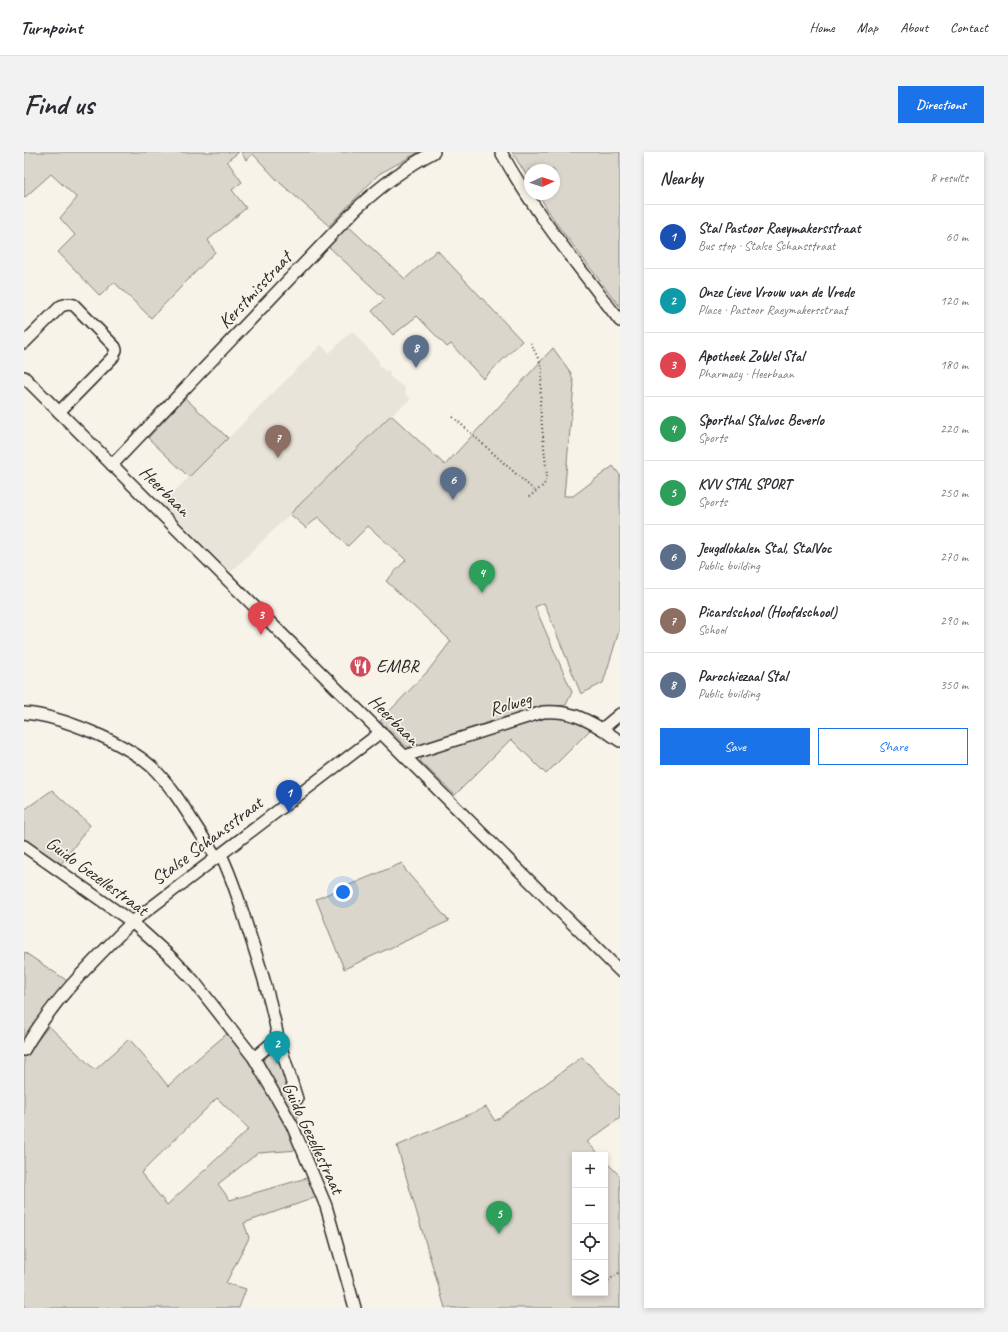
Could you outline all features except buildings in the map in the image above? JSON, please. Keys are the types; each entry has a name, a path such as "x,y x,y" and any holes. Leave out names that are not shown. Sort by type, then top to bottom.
{"street":[{"name":"Kerstmisstraat","path":"112,465 357,208 382,185 415,162 434,152"},
{"path":"501,152 513,174 550,228 620,321"},
{"path":"24,343 61,306 74,304 115,347 116,350 113,357 60,412"},
{"name":"Heerbaan","path":"24,377 620,971"},
{"name":"Rolweg","path":"405,756 543,712 554,711 574,714 602,729 620,741"},
{"path":"24,714 41,714 68,722 112,742 147,764 176,797 216,856 223,859 230,874 273,1008 278,1038 297,1099"},
{"path":"602,729 620,714"},
{"name":"Stalse Schansstraat","path":"24,1050 62,996 97,957 132,922 216,856 381,732"},
{"name":"Guido Gezellestraat","path":"24,846 132,922 174,960 193,980 254,1058 292,1125 322,1198 355,1308"},
{"path":"254,1058 278,1038"}],"path":[{"path":"529,496 544,485 547,477 540,406 542,367 531,343"},
{"path":"453,417 536,492"},
{"path":"608,1281 620,1272"}],"shaded area":[{"path":"24,152 239,152 227,161 242,182 232,190 246,208 208,240 215,252 151,318 114,282 100,296 58,252 75,235 60,218 77,198 51,174 24,198"},
{"path":"241,152 419,152 379,174 329,226 278,181 253,154 246,160"},
{"path":"512,152 620,152 620,307 556,223 542,200 560,200 560,164 524,164 524,171"},
{"path":"347,225 405,279 437,250 522,341 483,379 451,344 447,347 417,316 393,335 372,311 385,299 328,246"},
{"path":"352,331 379,361 379,365 385,371 389,371 390,377 405,388 405,393 411,399 391,415 231,572 162,504 321,345 329,353"},
{"path":"553,348 571,373 574,385 564,496 573,496 613,466 620,475 620,628 603,683 581,694 544,603 535,607 572,692 566,705 543,707 416,747 407,747 380,721 428,671 451,641 386,581 406,560 368,526 348,546 318,517 306,528 290,514 391,415 445,465"},
{"path":"185,398 228,438 189,477 148,438"},
{"path":"553,717 571,719 592,728 546,774 511,739 455,795 420,761 425,754 539,719"},
{"path":"52,790 90,825 61,864 24,839 24,810"},
{"path":"402,863 406,871 449,921 344,969 316,899"},
{"path":"24,952 69,982 40,1016 24,1043"},
{"path":"49,1026 95,1070 129,1039 168,1086 230,1031 258,1074 299,1150 258,1153 218,1184 230,1200 310,1177 317,1197 244,1223 249,1238 226,1283 246,1289 239,1308 24,1308 24,1057","holes":["217,1098 249,1129 167,1205 141,1173"]},
{"path":"271,1052 277,1053 282,1061 298,1117 297,1119 294,1118 263,1066 263,1061"},
{"path":"582,1057 620,1096 620,1118 587,1142 597,1152 572,1152 572,1296 608,1296 608,1164 620,1176 620,1308 445,1308 397,1146 486,1107 495,1121"}],"place":[{"name":"Parochiezaal Stal","path":"416,368"},
{"name":"Picardschool (Hoofdschool)","path":"278,458"},
{"name":"Jeugdlokalen Stal, StalVoc","path":"453,500"},
{"name":"Sporthal Stalvoc Beverlo","path":"482,593"},
{"name":"Apotheek ZoWel Stal","path":"261,635"},
{"name":"EMBR","path":"360,666"},
{"name":"Stal Pastoor Raeymakersstraat","path":"289,813"},
{"name":"Onze Lieve Vrouw van de Vrede","path":"277,1064"},
{"name":"KVV STAL SPORT","path":"499,1234"}]}
